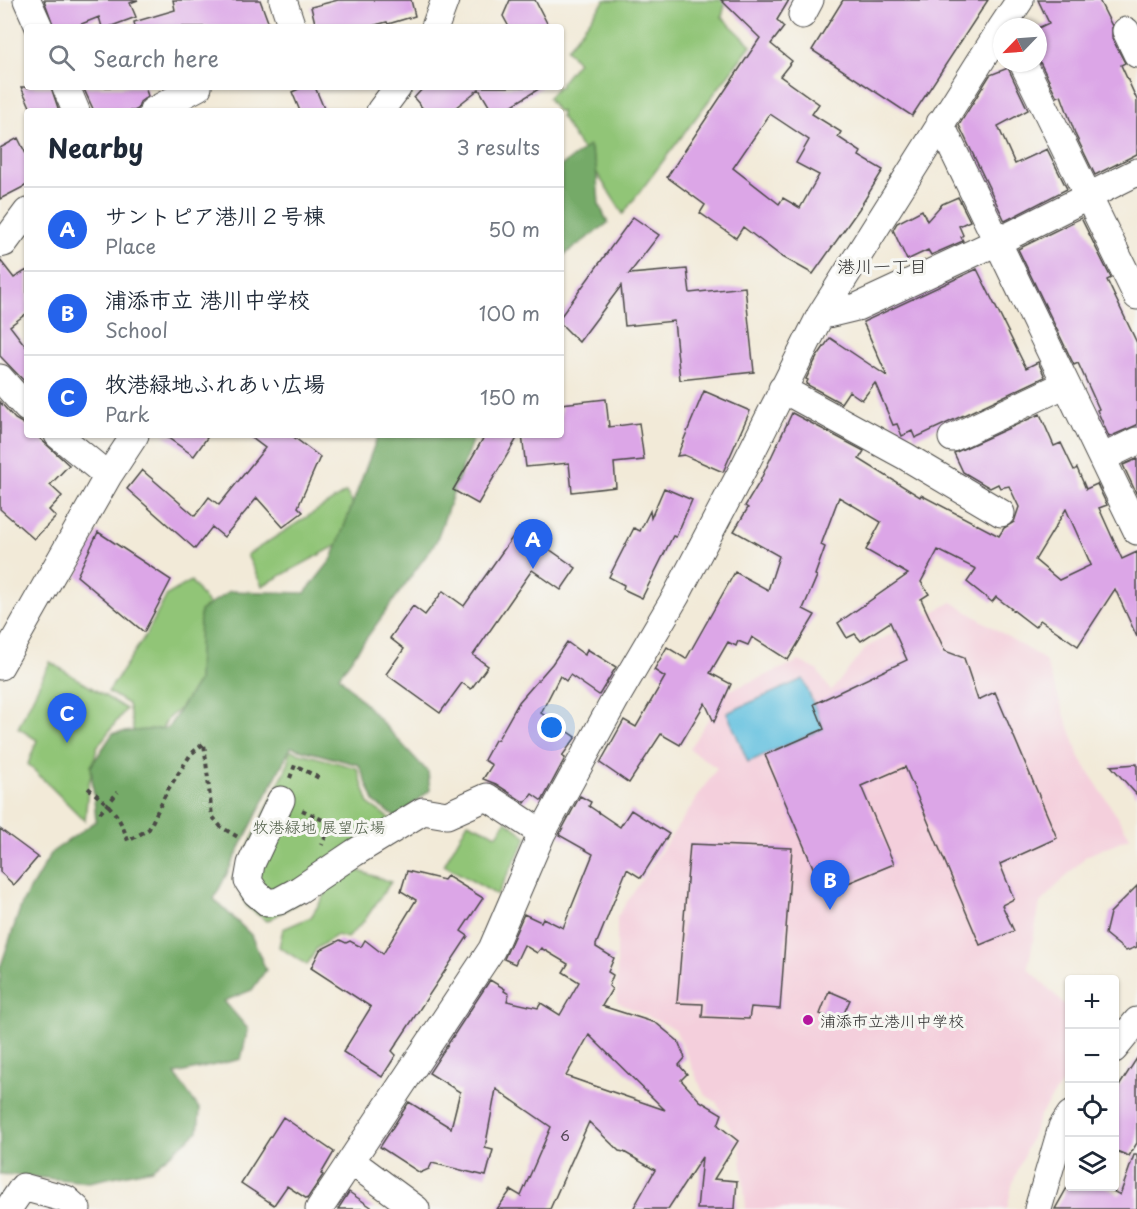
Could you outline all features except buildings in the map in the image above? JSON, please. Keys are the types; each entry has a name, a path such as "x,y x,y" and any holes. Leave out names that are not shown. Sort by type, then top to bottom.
{"street":[{"path":"27,0 38,24"},
{"path":"284,0 291,24"},
{"path":"436,24 445,0"},
{"path":"1009,18 1020,0"},
{"path":"319,1209 492,949 542,833 616,698 676,596 820,316 940,123 993,43"},
{"path":"1027,72 1137,296"},
{"path":"67,90 75,108"},
{"path":"159,108 192,90"},
{"path":"382,108 396,90"},
{"path":"940,123 1137,531"},
{"path":"820,316 857,307 997,242 1137,172"},
{"path":"0,244 4,243 24,216"},
{"path":"0,378 24,405"},
{"path":"952,438 1066,384"},
{"path":"782,389 905,456 1001,513"},
{"path":"62,438 108,476"},
{"path":"0,666 108,476 133,438"},
{"path":"1102,458 1137,441"},
{"path":"281,800 251,864 248,881 256,893 268,903 279,901 300,890 354,853 423,811 447,815 487,796 542,833"},
{"path":"1119,1043 1136,1023"},
{"path":"1038,1209 1065,1122"},
{"path":"351,1161 416,1209"},
{"path":"8,1209 23,1187 66,1199 77,1209"}],"path":[{"path":"88,788 108,804 122,821 128,841 149,829 173,782 191,754 204,743 212,816 221,827 243,840"},
{"path":"295,765 319,778"},
{"path":"100,813 118,792"},
{"path":"281,800 331,824"}],"shaded area":[{"path":"952,602 1045,660 1080,758 1130,837 1086,856 1040,903 1028,968 1065,1005 1065,1079 1040,1115 1013,1182 1007,1209 746,1209 740,1145 716,1102 704,1094 675,1029 617,1002 617,917 717,768 689,749 726,692 799,661 817,670 831,691 867,647"}],"green space":[{"path":"605,0 726,0 722,17 751,45 623,214 564,122 564,108 555,108 548,98 555,90 564,90 564,79 578,62 567,49"},
{"path":"589,146 596,165 599,204 608,223 564,255 564,164"},
{"path":"377,438 473,438 436,542 339,676 428,772 430,790 397,818 375,803 359,765 291,747 214,899 251,935 266,970 252,990 224,1001 248,1029 241,1059 175,1074 200,1110 198,1131 152,1169 89,1182 0,1174 0,968 22,903 52,852 96,821 91,766 113,733 168,728 198,681 200,611 230,591 305,593 332,559"},
{"path":"346,492 367,529 262,586 247,555"},
{"path":"191,581 247,657 168,718 152,747 133,744 133,727 128,704 108,692 147,633 167,595"},
{"path":"50,662 126,709 97,747 88,788 85,821 28,764 37,740 18,728"},
{"name":"牧港緑地 展望広場","path":"289,750 357,768 369,804 399,825 353,869 391,882 364,921 347,938 337,935 317,948 307,965 279,947 283,929 311,917 333,882 267,921 247,907 233,878 289,762"},
{"path":"506,821 527,837 497,895 444,865 468,822 497,835"}],"water":[{"path":"803,679 824,729 748,762 727,713"}],"place":[{"name":"サントピア港川２号棟","path":"533,569"},
{"name":"牧港緑地ふれあい広場","path":"67,743"},
{"name":"浦添市立 港川中学校","path":"830,910"},
{"name":"浦添市立港川中学校","path":"808,1020"}],"district":[{"name":"港川一丁目","path":"882,265"}]}
